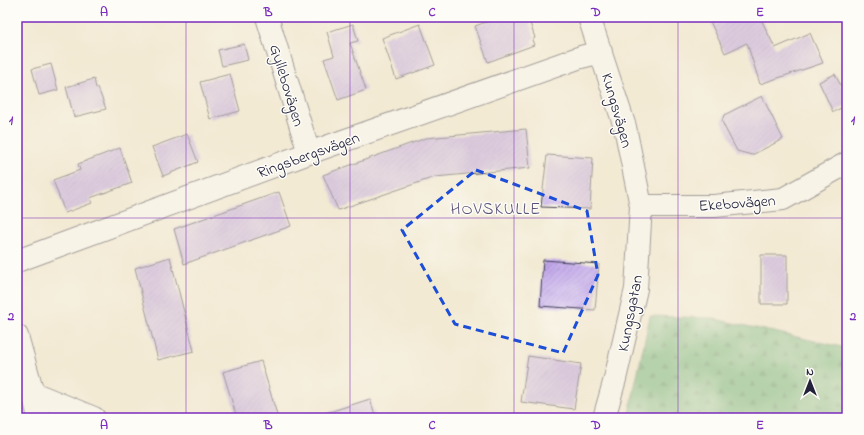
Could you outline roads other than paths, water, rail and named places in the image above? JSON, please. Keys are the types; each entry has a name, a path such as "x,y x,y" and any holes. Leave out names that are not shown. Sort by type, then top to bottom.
{"street":[{"name":"Gyllebovägen","path":"267,17 309,153"},
{"name":"Kungsvägen","path":"589,17 625,127 641,206"},
{"name":"Ringsbergsvägen","path":"17,261 309,153 581,57 601,52"},
{"name":"Ekebovägen","path":"641,206 714,206 783,199 847,163"},
{"name":"Kungsgatan","path":"604,418 615,379 636,289 641,206"},
{"path":"17,336 39,418"},
{"path":"33,393 94,418"}],"district":[{"name":"HOVSKULLE","path":"496,208"}]}
